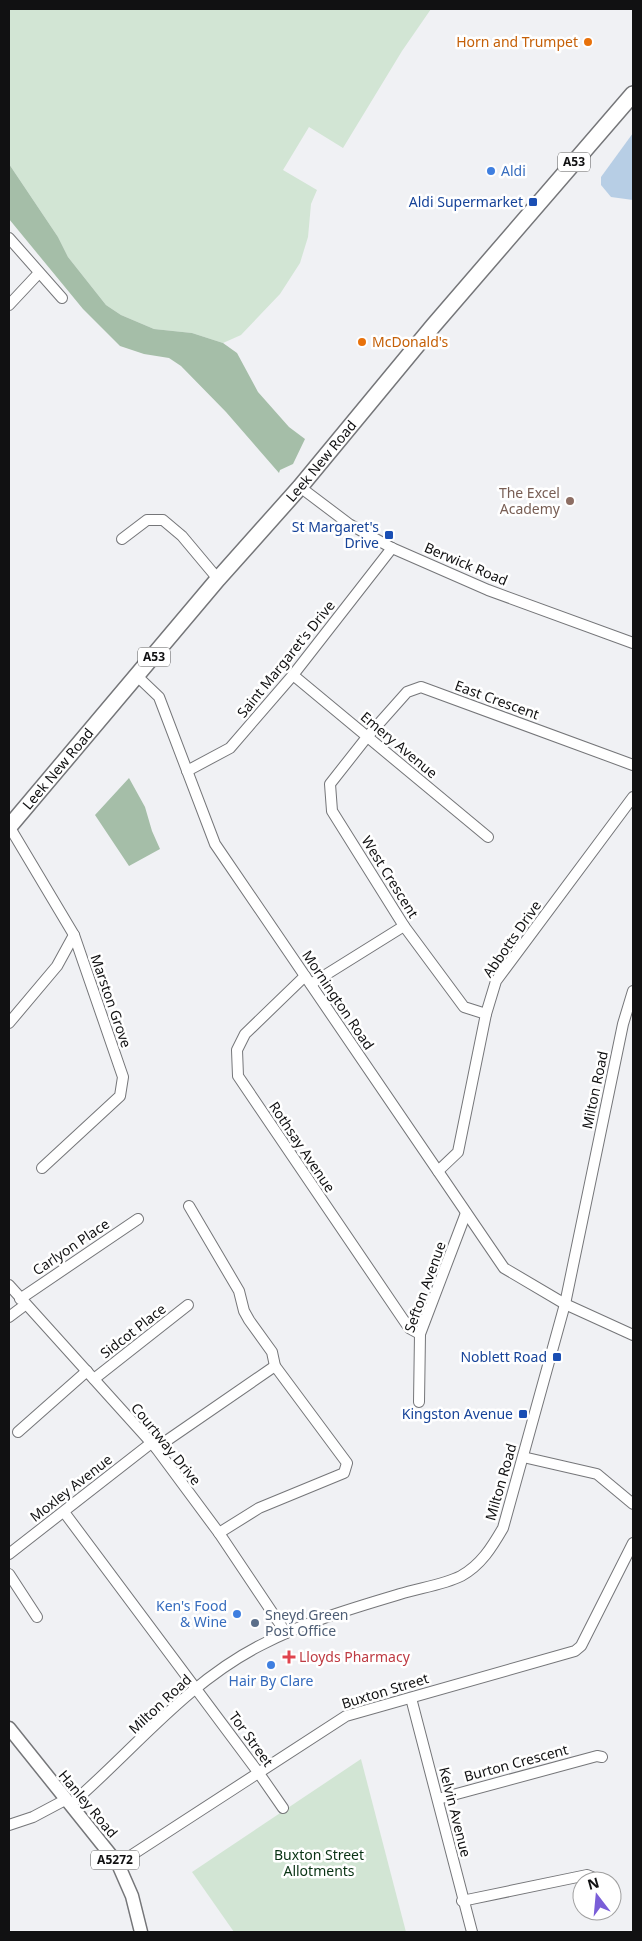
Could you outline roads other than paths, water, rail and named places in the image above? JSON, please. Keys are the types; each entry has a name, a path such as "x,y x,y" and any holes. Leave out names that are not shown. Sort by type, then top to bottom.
{"highway":[{"name":"Leek New Road","path":"9,827 218,579 300,487 433,326 633,94"}],"main road":[{"name":"Hanley Road","path":"9,1728 118,1864 132,1896 141,1932"}],"street":[{"path":"9,238 38,274 62,298"},
{"path":"9,305 38,274"},
{"name":"Berwick Road","path":"300,487 349,524 392,548 488,590 633,643"},
{"path":"122,539 147,520 163,520 182,536 218,579"},
{"name":"Saint Margaret's Drive","path":"187,771 230,748 293,675 392,548"},
{"name":"Emery Avenue","path":"293,675 488,837"},
{"name":"Mornington Road","path":"137,676 159,697 214,844 466,1214 504,1268 565,1304"},
{"name":"East Crescent","path":"367,737 407,692 421,687 633,765"},
{"name":"West Crescent","path":"367,737 330,784 332,811 404,926 464,1007 486,1014"},
{"name":"Abbotts Drive","path":"438,1171 458,1152 486,1014 496,981 633,797"},
{"name":"Marston Grove","path":"9,827 74,936 123,1077 120,1096 42,1168"},
{"name":"Rothsay Avenue","path":"404,926 308,980 245,1034 237,1050 238,1076 409,1328 420,1334"},
{"path":"9,1023 57,966 74,936"},
{"name":"Milton Road","path":"9,1825 68,1802 105,1776 195,1689 238,1657 286,1633 349,1609 461,1576 478,1564 491,1548 503,1528 565,1304 623,1024 633,990"},
{"path":"189,1206 239,1292 244,1311 249,1320 272,1352 276,1366 347,1463 344,1473 259,1508 219,1532"},
{"name":"Sefton Avenue","path":"419,1402 420,1334 466,1214"},
{"name":"Carlyon Place","path":"9,1317 23,1302 138,1219"},
{"name":"Courtway Drive","path":"9,1285 153,1446 219,1532 286,1633"},
{"path":"565,1304 633,1335"},
{"name":"Sidcot Place","path":"18,1432 91,1375 188,1305"},
{"name":"Moxley Avenue","path":"9,1554 153,1446 276,1366"},
{"path":"522,1457 597,1474 633,1504"},
{"name":"Tor Street","path":"64,1512 283,1808"},
{"name":"Buxton Street","path":"118,1864 346,1716 575,1651 581,1646 633,1543"},
{"path":"9,1574 38,1617"},
{"name":"Kelvin Avenue","path":"411,1698 438,1799 462,1901 472,1932"},
{"name":"Burton Crescent","path":"438,1799 597,1756 602,1757"},
{"path":"462,1901 572,1878"}],"water":[{"path":"633,133 633,200 611,197 601,185 601,177"}],"place":[{"name":"Horn and Trumpet","path":"588,42"},
{"name":"Aldi","path":"491,171"},
{"name":"Aldi Supermarket","path":"533,202"},
{"name":"McDonald's","path":"362,342"},
{"name":"The Excel Academy","path":"570,501"},
{"name":"St Margaret's Drive","path":"389,535"},
{"name":"Noblett Road","path":"557,1357"},
{"name":"Kingston Avenue","path":"523,1414"},
{"name":"Ken's Food & Wine","path":"237,1614"},
{"name":"Sneyd Green Post Office","path":"255,1623"},
{"name":"Lloyds Pharmacy","path":"289,1657"},
{"name":"Hair By Clare","path":"271,1665"}],"park label":[{"name":"Buxton Street Allotments","path":"319,1864"}]}
